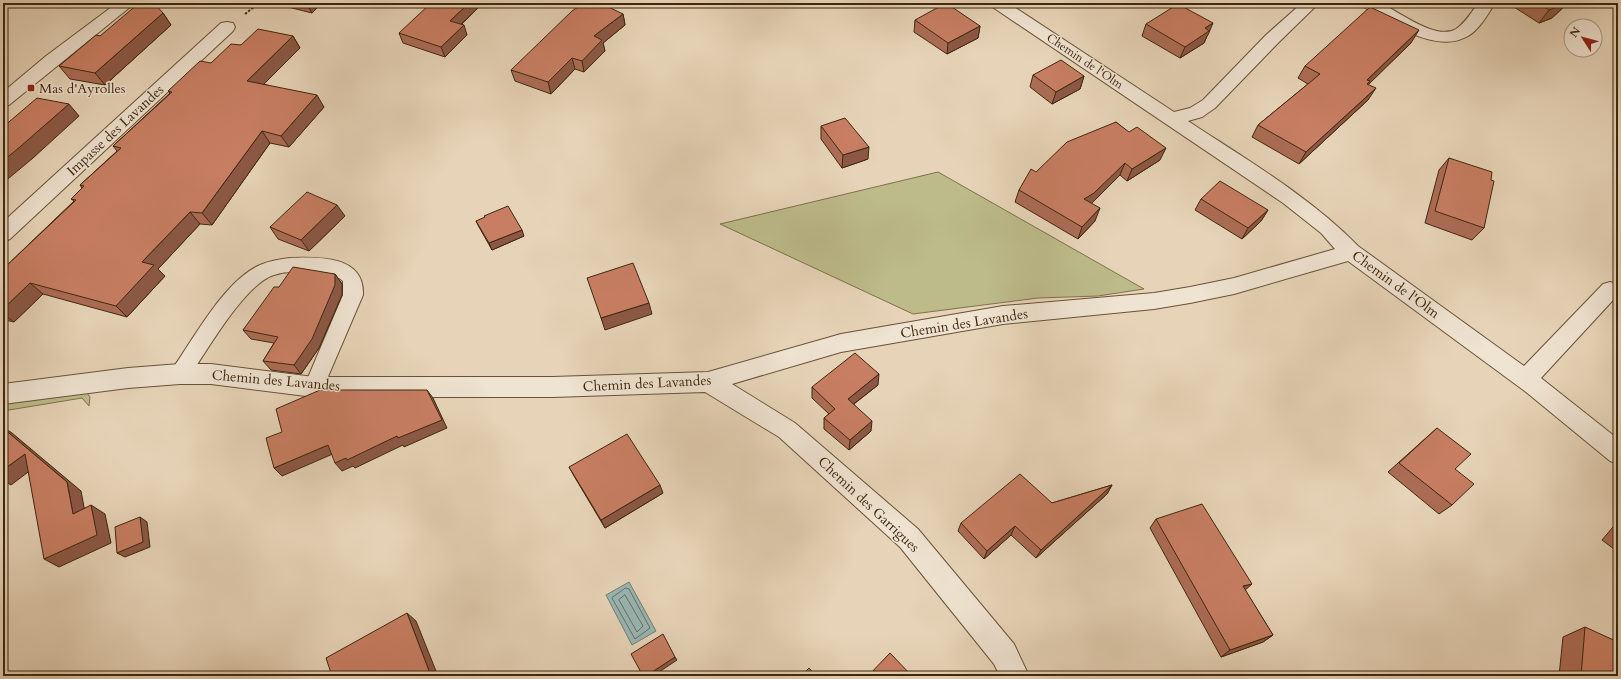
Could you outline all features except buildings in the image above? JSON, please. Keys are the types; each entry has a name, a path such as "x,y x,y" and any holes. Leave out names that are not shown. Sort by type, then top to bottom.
{"street":[{"path":"3,101 52,60 127,3"},
{"name":"Chemin de l'Olm","path":"997,3 1173,119 1312,215 1351,252 1526,379 1618,453"},
{"path":"1173,119 1196,114 1209,104 1261,49 1311,3"},
{"path":"1368,3 1429,34 1448,38 1462,32 1487,3"},
{"name":"Impasse des Lavandes","path":"3,234 227,27"},
{"name":"Chemin des Lavandes","path":"3,394 128,378 180,374 218,375 314,386 553,387 708,382 841,343 1003,315 1154,301 1190,295 1234,286 1351,252"},
{"path":"1526,379 1610,290 1618,292"},
{"name":"Chemin des Garrigues","path":"708,382 747,404 787,430 909,538 1004,654 1015,676"}],"lane":[{"path":"180,374 239,289 255,276 267,269 281,266 333,268 350,275 354,281 353,295 314,386"}],"shaded area":[{"path":"938,172 1144,289 1098,296 1038,298 913,314 720,224"},
{"path":"85,390 90,397 89,406 82,398 3,411 3,401"}],"water":[{"path":"629,582 656,631 632,645 606,595"}],"place":[{"name":"Mas d'Ayrolles","path":"31,88"}]}
